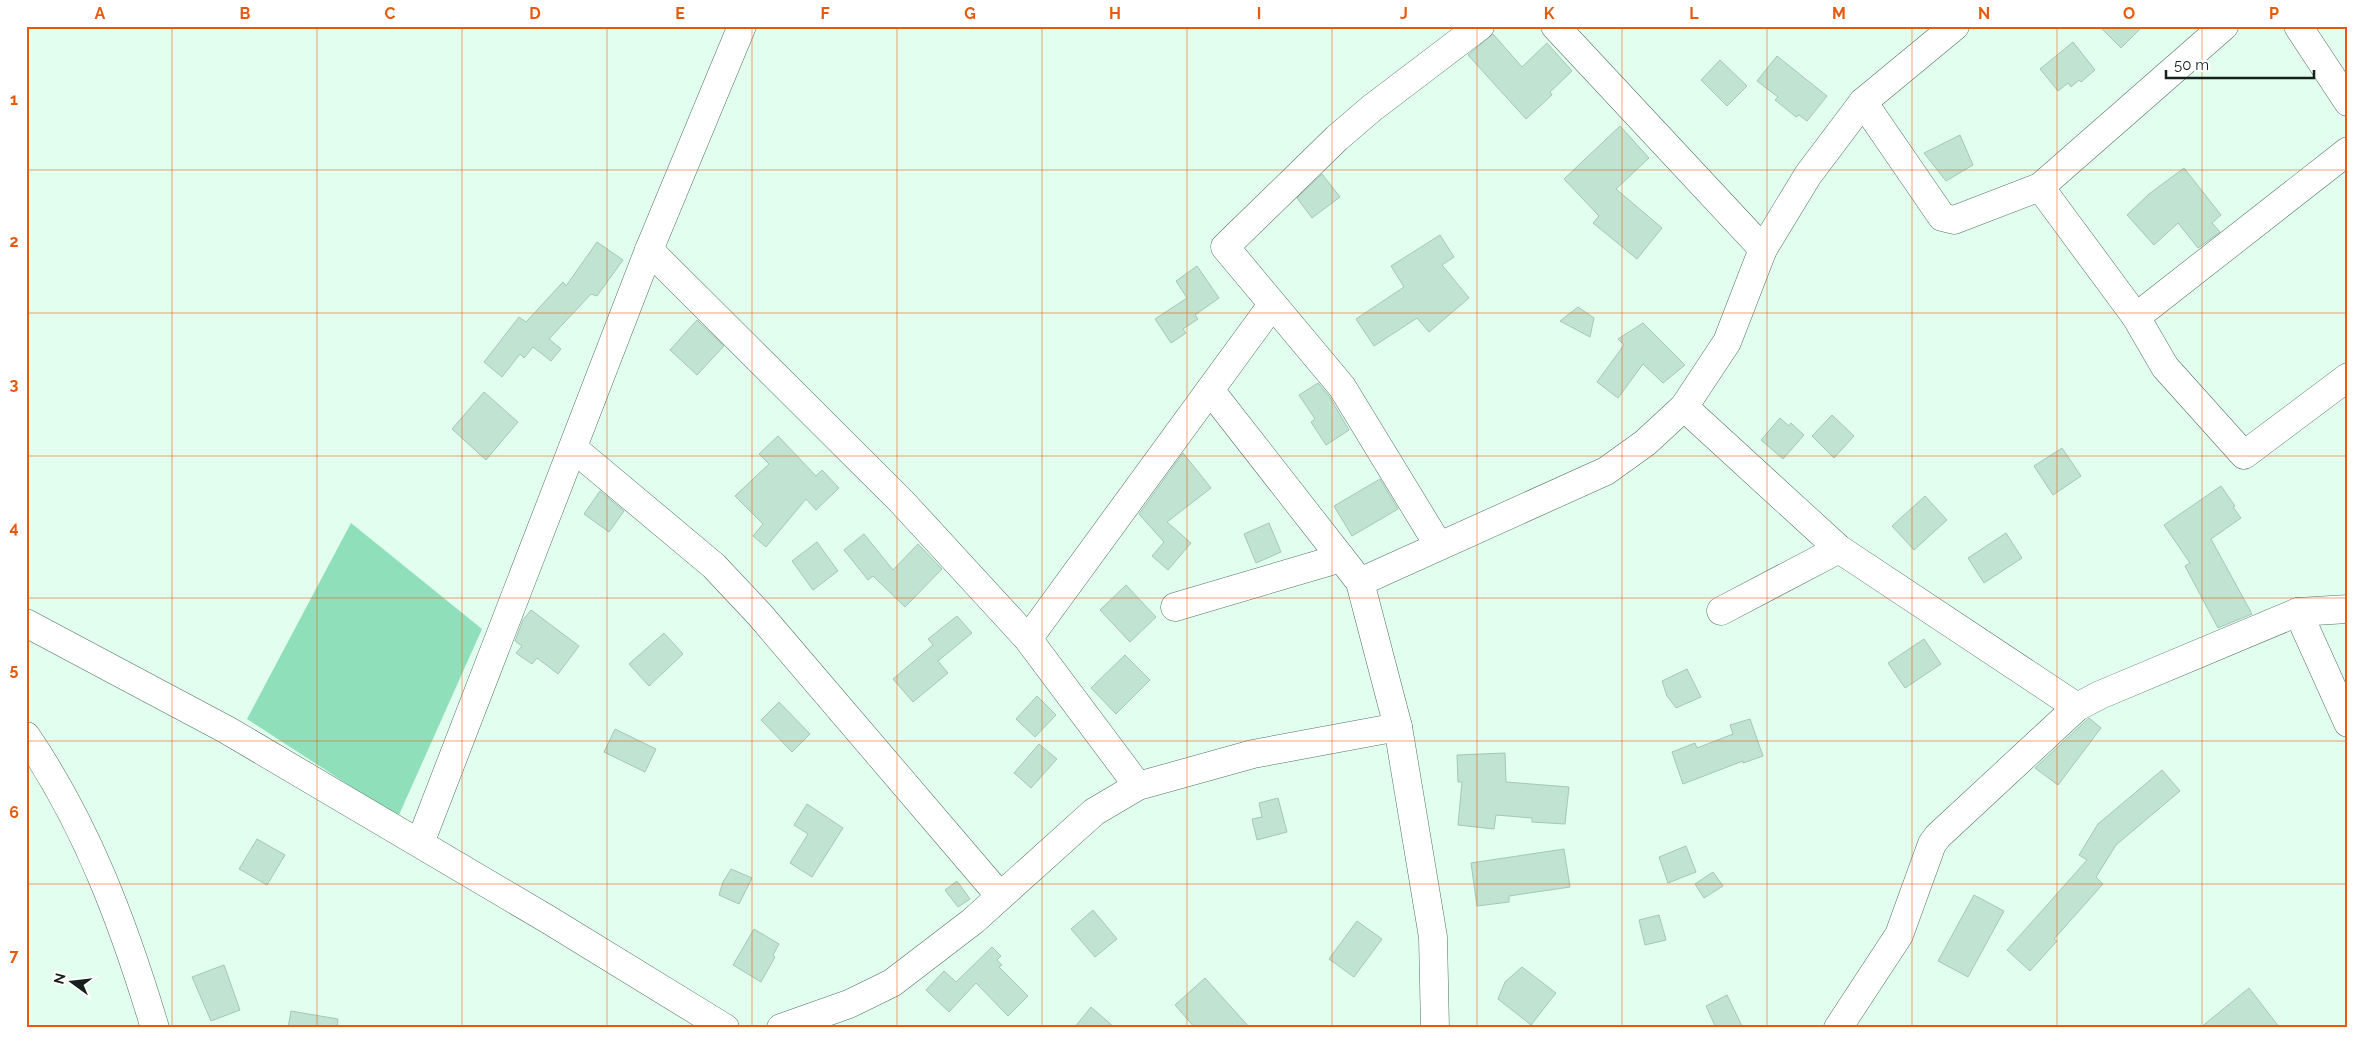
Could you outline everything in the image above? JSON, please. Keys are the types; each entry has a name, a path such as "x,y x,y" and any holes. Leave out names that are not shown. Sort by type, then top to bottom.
{"street":[{"path":"420,844 649,250 742,26"},
{"path":"1439,546 1342,386 1225,247 1344,132 1372,108 1480,26"},
{"path":"1555,26 1763,249"},
{"path":"1360,582 1606,471 1645,443 1684,407 1728,342 1763,249 1808,175 1863,102 1955,26"},
{"path":"1863,102 1942,217 1954,220 1960,219 2040,187 2224,26"},
{"path":"2298,26 2348,102"},
{"path":"2136,318 2348,151"},
{"path":"2040,187 2136,318 2165,367 2244,455 2348,377"},
{"path":"649,250 902,502 1028,639 1138,786"},
{"path":"1028,639 1272,305"},
{"path":"1210,390 1360,582 1398,727 1433,937 1435,1028"},
{"path":"1684,407 1839,549 2077,707"},
{"path":"573,448 714,566 760,615 1000,896"},
{"path":"1721,611 1839,549"},
{"path":"1175,607 1341,558"},
{"path":"1838,1028 1899,935 1910,910 1930,850 1938,836 2077,707 2118,687 2298,612 2348,609"},
{"path":"2298,612 2348,722"},
{"path":"26,623 227,730 725,1028"},
{"path":"781,1028 849,1004 892,983 973,922 1094,812 1138,786 1253,754 1398,727"},
{"path":"26,736 66,801 93,853 141,981 155,1028"}],"green space":[{"path":"351,523 482,629 398,817 247,719"}],"building":[{"path":"2099,26 2143,26 2121,48"},
{"path":"1493,34 1522,67 1547,43 1572,71 1550,92 1552,95 1526,119 1468,55"},
{"path":"2073,42 2095,70 2081,82 2079,80 2071,87 2068,83 2058,91 2040,69"},
{"path":"1777,56 1827,96 1807,121 1799,115 1796,117 1775,100 1778,97 1757,81"},
{"path":"1720,60 1747,86 1727,106 1701,80"},
{"path":"1620,126 1649,158 1616,189 1662,228 1637,259 1593,223 1599,216 1564,179"},
{"path":"1960,135 1973,165 1946,181 1924,153"},
{"path":"2184,168 2221,215 2212,223 2220,232 2198,248 2178,223 2154,245 2127,215 2149,194"},
{"path":"1322,174 1340,197 1312,218 1297,198"},
{"path":"1440,235 1454,257 1442,265 1469,298 1429,332 1417,318 1374,346 1356,319 1404,287 1391,266"},
{"path":"597,242 623,260 597,296 591,294 549,339 561,349 551,361 533,347 524,358 520,354 502,377 484,362 519,317 526,322 563,282 566,286"},
{"path":"1197,266 1219,298 1195,315 1198,319 1183,329 1186,333 1171,343 1155,319 1187,298 1176,281"},
{"path":"1578,307 1594,318 1590,337 1560,321"},
{"path":"697,320 724,346 697,375 670,350"},
{"path":"1643,323 1685,365 1663,383 1643,364 1618,398 1597,382 1624,345 1618,339"},
{"path":"1318,383 1329,396 1349,430 1326,445 1311,422 1315,419 1299,395"},
{"path":"484,392 518,422 486,460 452,429"},
{"path":"1832,415 1854,436 1834,458 1812,436"},
{"path":"1780,418 1789,426 1791,423 1804,435 1783,459 1761,440"},
{"path":"778,436 816,476 822,470 839,488 816,510 806,499 766,547 753,536 763,524 735,496 769,464 759,454"},
{"path":"2062,448 2081,476 2053,495 2034,466"},
{"path":"1183,453 1211,488 1167,522 1191,543 1168,570 1152,556 1164,542 1139,514"},
{"path":"1380,479 1398,509 1352,536 1334,506"},
{"path":"2221,486 2241,518 2211,539 2252,614 2218,628 2185,566 2190,563 2164,525"},
{"path":"600,491 624,511 609,532 584,514"},
{"path":"1925,496 1947,520 1914,550 1892,526"},
{"path":"1269,523 1281,552 1256,563 1244,534"},
{"path":"2006,533 2022,558 1984,583 1968,558"},
{"path":"864,534 893,570 918,544 942,569 905,607 873,576 868,580 844,550"},
{"path":"817,542 838,571 813,590 792,561"},
{"path":"1126,585 1156,617 1130,642 1100,610"},
{"path":"531,610 579,646 558,674 537,658 532,664 516,653 522,646 515,641 523,620"},
{"path":"957,616 972,633 938,661 948,673 913,702 893,679 933,645 928,639"},
{"path":"664,633 683,654 649,686 629,664"},
{"path":"1924,639 1941,664 1905,688 1888,663"},
{"path":"1125,655 1150,680 1116,714 1091,688"},
{"path":"1687,669 1701,697 1676,708 1667,696 1662,681"},
{"path":"1037,696 1056,715 1035,737 1016,719"},
{"path":"779,702 810,734 792,752 761,720"},
{"path":"2089,718 2101,728 2058,785 2035,768"},
{"path":"1750,719 1763,756 1743,763 1743,761 1683,784 1672,752 1695,743 1697,748 1733,734 1730,725"},
{"path":"615,729 656,749 645,772 604,752"},
{"path":"1039,744 1057,759 1031,788 1014,773"},
{"path":"1505,753 1506,782 1569,787 1565,824 1532,822 1532,818 1496,815 1494,829 1458,825 1462,782 1458,782 1457,755"},
{"path":"2162,770 2180,791 2116,845 2096,877 2103,884 2054,939 2057,941 2030,971 2007,950 2087,860 2079,855 2098,824"},
{"path":"1278,798 1287,832 1257,840 1252,819 1262,817 1259,803"},
{"path":"807,804 843,828 812,877 790,863 808,834 794,825"},
{"path":"257,839 285,855 267,885 239,869"},
{"path":"1686,846 1696,872 1668,883 1659,857"},
{"path":"1564,849 1570,887 1509,896 1509,902 1477,906 1471,863"},
{"path":"731,869 752,878 739,904 719,895 723,882"},
{"path":"1713,872 1723,886 1704,898 1695,884"},
{"path":"957,881 970,899 958,907 945,890"},
{"path":"1974,895 2004,911 1968,977 1938,961"},
{"path":"1093,910 1117,939 1095,957 1071,929"},
{"path":"1659,915 1666,940 1645,945 1639,920"},
{"path":"1357,921 1382,939 1354,977 1329,959"},
{"path":"754,929 779,944 773,955 775,957 761,982 733,965"},
{"path":"992,947 1001,956 997,960 1002,965 999,967 1028,996 1008,1016 976,983 949,1012 926,990 944,971 956,982"},
{"path":"224,965 240,1010 211,1021 192,977"},
{"path":"1522,967 1556,993 1531,1025 1498,999 1505,982"},
{"path":"1205,978 1250,1028 1195,1028 1175,1005"},
{"path":"2249,988 2280,1028 2200,1028"},
{"path":"1727,995 1743,1028 1716,1028 1706,1006"},
{"path":"1091,1007 1115,1028 1074,1028"},
{"path":"291,1011 338,1019 337,1028 288,1028"}]}
